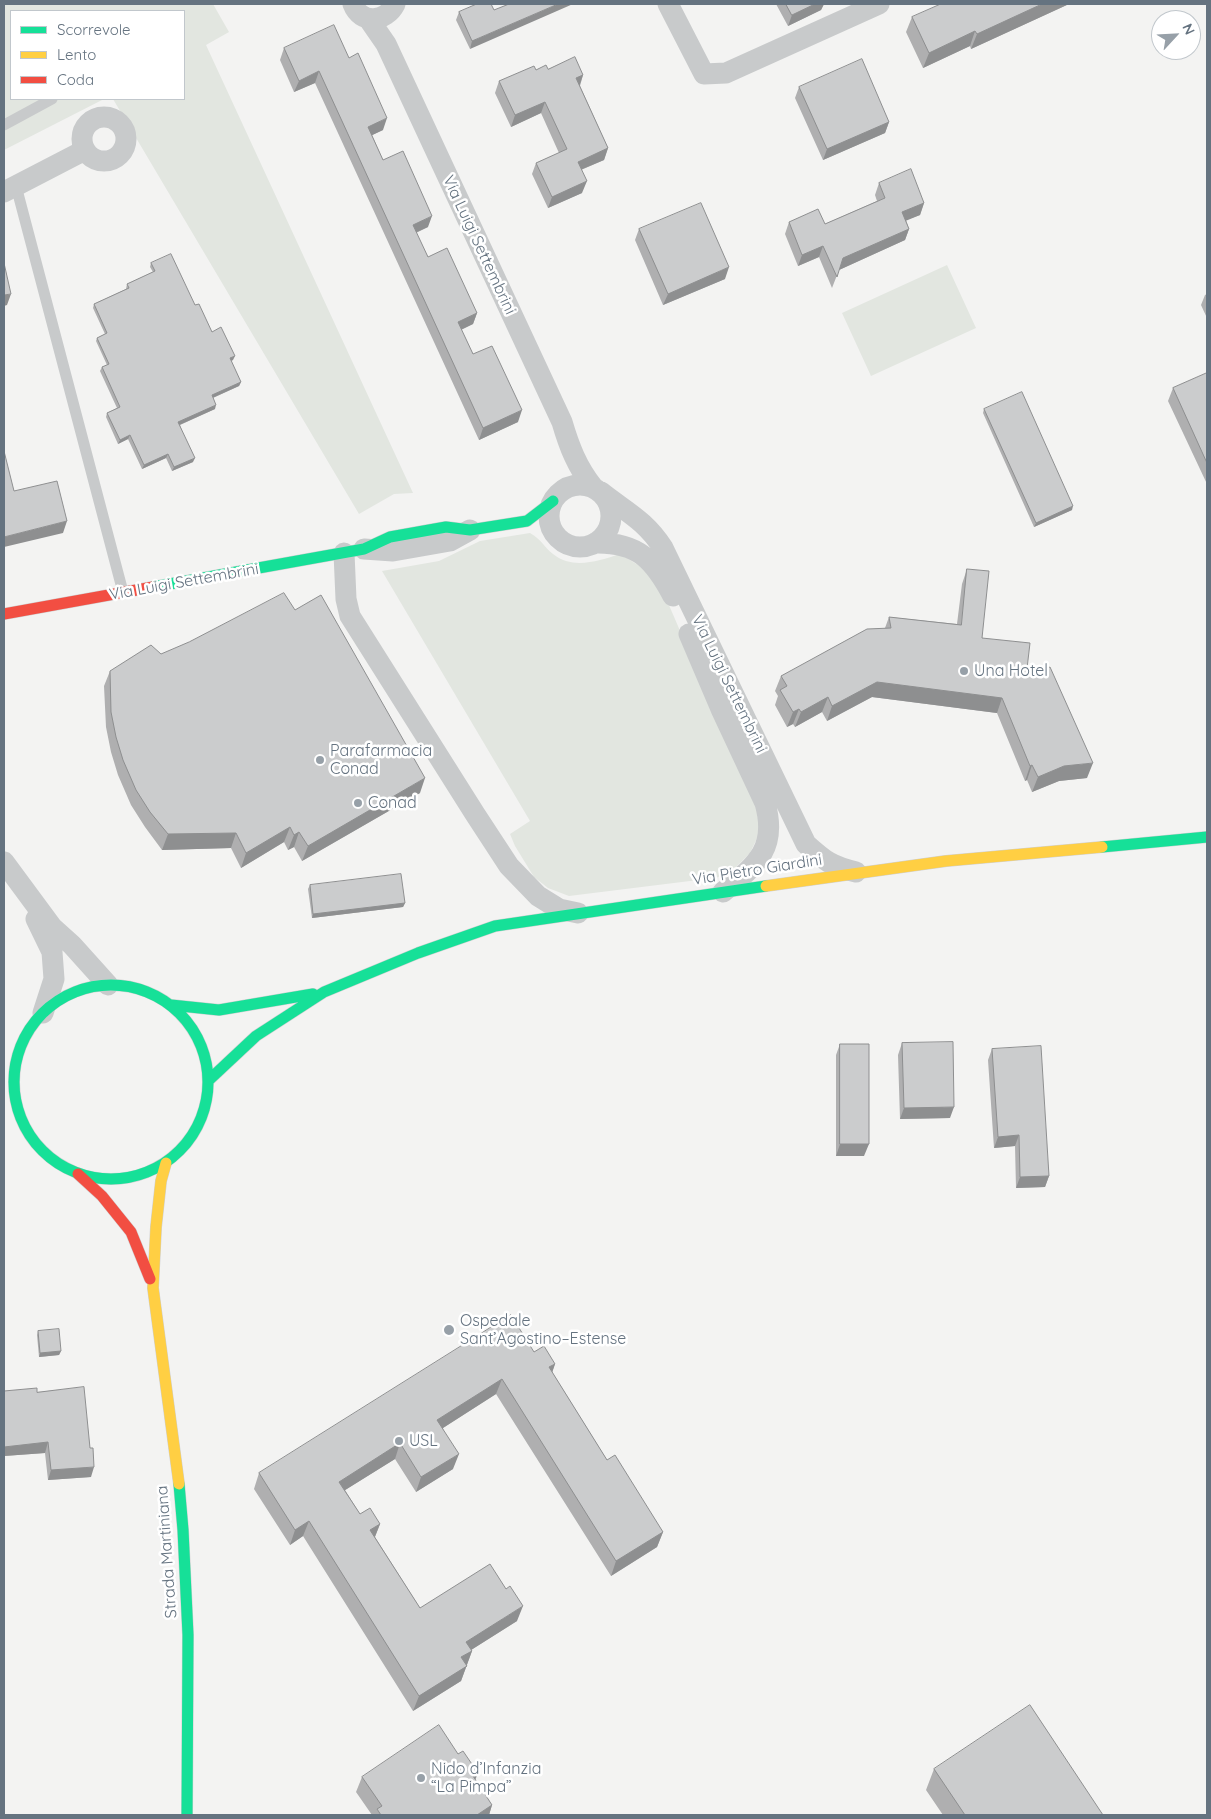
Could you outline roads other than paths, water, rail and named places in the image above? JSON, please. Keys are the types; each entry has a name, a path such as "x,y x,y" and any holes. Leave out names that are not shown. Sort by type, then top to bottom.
{"main road":[{"name":"Via Luigi Settembrini","path":"470,530 526,521 555,498"},
{"name":"Via Luigi Settembrini","path":"4,614 354,551"},
{"name":"Via Pietro Giardini","path":"209,1080 256,1036 324,992 418,953 495,926 857,872 956,860 1207,837"},
{"name":"Via Pietro Giardini","path":"108,984 138,988 156,995 171,1005 196,1034 205,1056 209,1080 204,1112 189,1140 166,1163 145,1173 124,1179 102,1179 78,1174 56,1162 34,1141 19,1113 15,1096 14,1079 17,1059 23,1041 32,1026 56,1002 71,993 89,987 108,984"},
{"name":"Via Pietro Giardini","path":"171,1005 219,1010 324,992"},
{"path":"10,1046 23,1041"},
{"path":"4,1108 19,1113"},
{"name":"Strada Martiniana","path":"166,1163 161,1180 156,1227 153,1288 176,1453 183,1530 188,1635 187,1815"},
{"name":"Strada Martiniana","path":"78,1174 102,1196 131,1232 153,1288"}],"street":[{"path":"668,4 704,74 726,73 879,4"},
{"name":"Via Luigi Settembrini","path":"376,10 386,44 562,422 578,466 597,489 638,518 650,529 663,548 806,844 837,868 857,872"},
{"path":"10,189 85,150"},
{"name":"Via Luigi Settembrini","path":"555,498 567,467 570,446"},
{"path":"584,484 597,489 607,500 611,509 609,529 595,543 578,546 561,540 555,533 550,518 550,509 555,498 565,488 574,485 584,484"},
{"name":"Via Luigi Settembrini","path":"526,521 539,524 555,533"},
{"name":"Via Luigi Settembrini","path":"354,551 393,551 450,541 470,530"},
{"name":"Via Luigi Settembrini","path":"595,543 618,544 634,550 645,557 665,581 674,598 720,709 764,803 770,829 764,850 759,860 723,892"},
{"path":"354,551 346,600 350,616 474,814 510,866 538,896 559,909 581,913"},
{"path":"4,862 46,937 52,952 54,979 43,1013"},
{"path":"16,881 52,927 72,945 108,984"}],"lane":[{"path":"4,124 50,100"},
{"path":"10,189 123,592"}],"place":[{"name":"Una Hotel","path":"964,671"},
{"name":"Parafarmacia Conad","path":"320,760"},
{"name":"Conad","path":"358,803"},
{"name":"Ospedale Sant’Agostino–Estense","path":"449,1330"},
{"name":"USL","path":"399,1441"},
{"name":"Nido d’Infanzia “La Pimpa”","path":"421,1778"}]}
